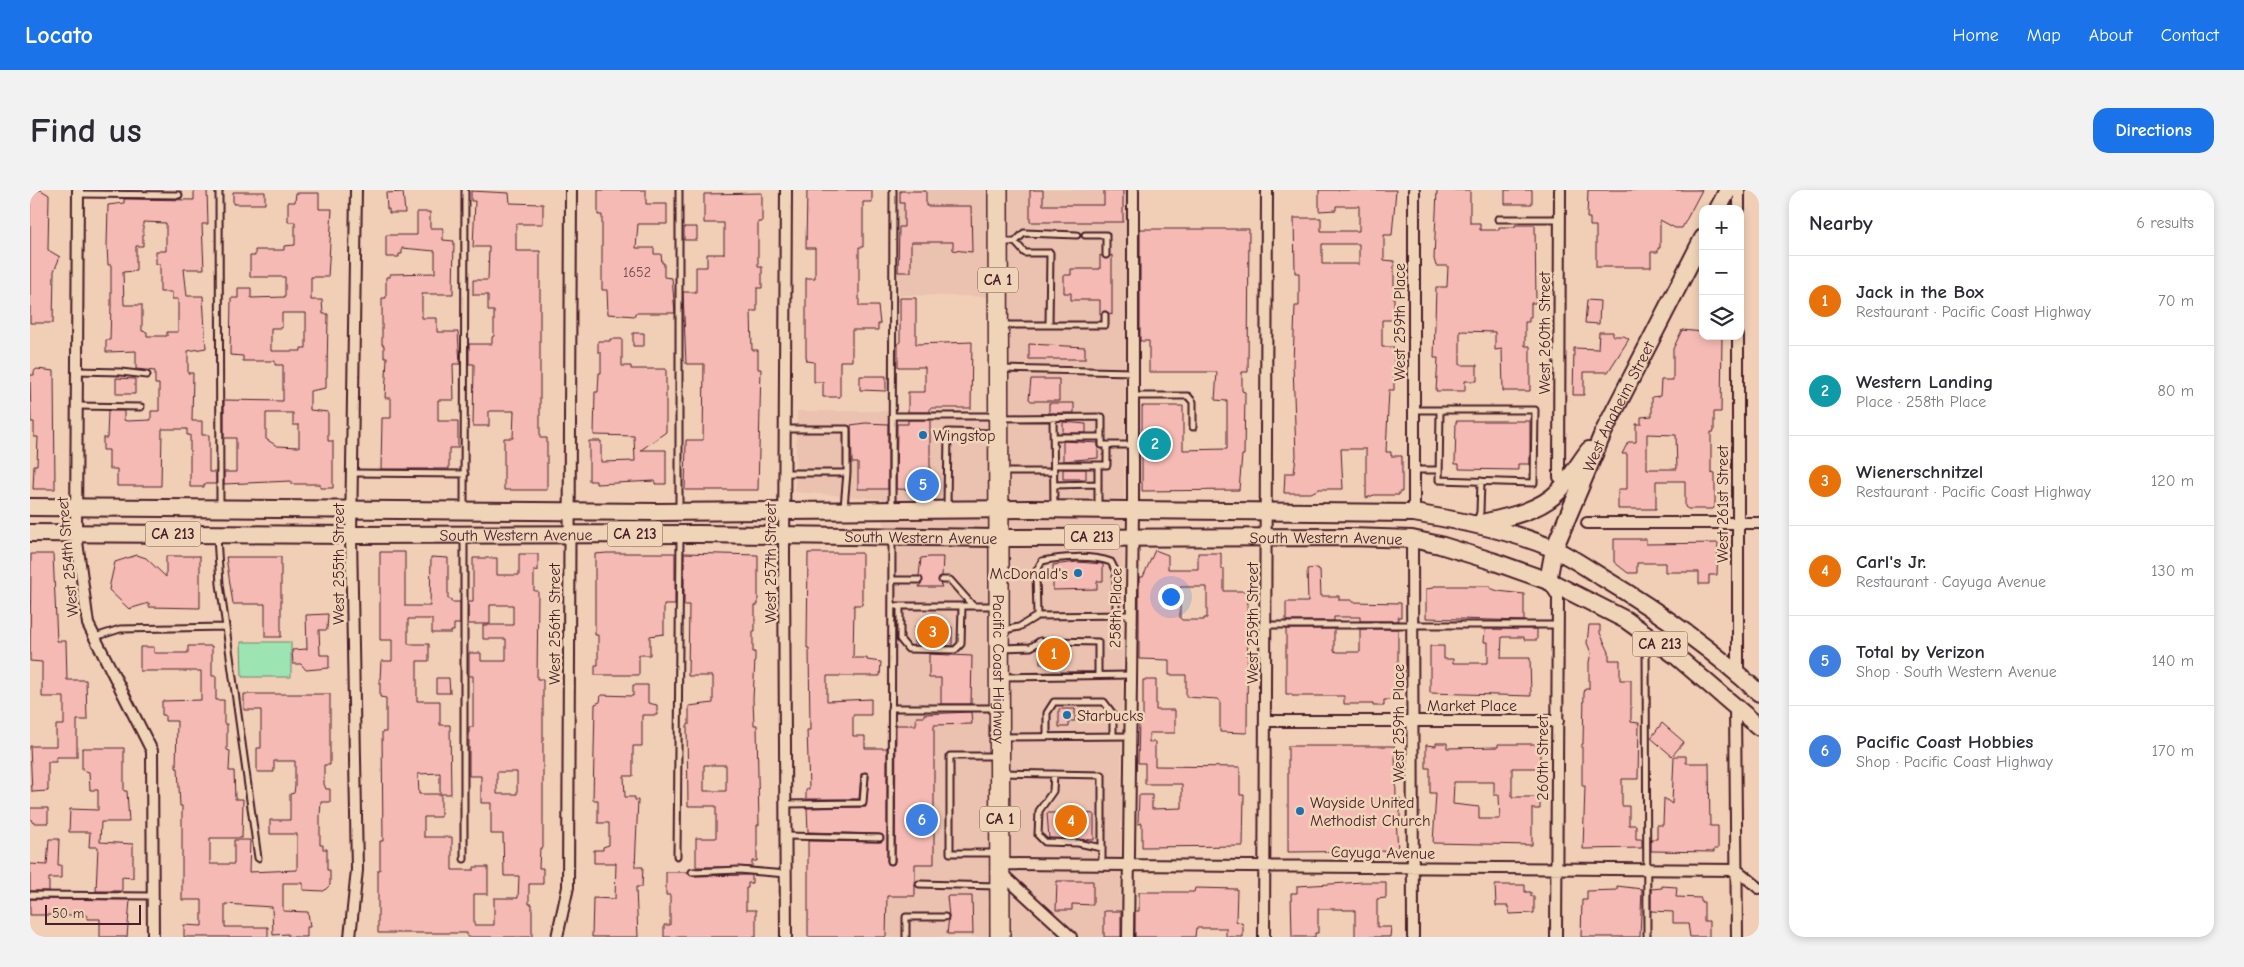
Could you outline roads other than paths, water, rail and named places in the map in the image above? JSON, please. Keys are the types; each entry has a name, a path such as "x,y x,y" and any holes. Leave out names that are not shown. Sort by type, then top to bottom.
{"highway":[{"name":"Pacific Coast Highway","path":"998,190 1006,242 998,325 997,538 1000,937"}],"main road":[{"path":"1720,205 1728,190"},
{"name":"West Anaheim Street","path":"1548,581 1554,549 1604,433 1699,246"},
{"path":"1476,524 1526,511 1544,502 1559,491 1604,433"},
{"name":"South Western Avenue","path":"30,507 785,512 1133,510 1414,514 1476,524 1554,549 1629,594 1738,672 1759,693"},
{"name":"South Western Avenue","path":"30,533 351,535 680,534 997,538 1132,536 1412,539 1440,545 1492,561 1548,581 1584,598 1646,633 1759,727"}],"street":[{"name":"West 255th Street","path":"350,937 357,870 351,535 353,509 356,190"},
{"name":"West 256th Street","path":"557,937 568,886 571,190"},
{"name":"West 257th Street","path":"786,190 784,535 786,937"},
{"name":"258th Place","path":"1128,937 1130,615 1133,510 1133,190"},
{"name":"West 259th Street","path":"1264,937 1267,625 1267,190"},
{"name":"West 259th Place","path":"1414,190 1414,514"},
{"name":"West 260th Street","path":"1559,477 1560,190"},
{"path":"1739,205 1740,190"},
{"name":"West 254th Street","path":"78,192 76,534 88,624 152,751 154,937"},
{"name":"West 261st Street","path":"1738,340 1736,523 1738,672"},
{"path":"1587,523 1759,523"},
{"name":"West 259th Place","path":"1412,539 1414,720 1413,937"},
{"name":"260th Street","path":"1548,581 1558,597 1556,937"},
{"path":"1735,706 1737,937"},
{"name":"Market Place","path":"1266,721 1558,721"},
{"name":"Cayuga Avenue","path":"1000,869 1102,865 1265,865 1737,870"},
{"path":"1000,869 1071,937"},
{"path":"1737,870 1759,888"}],"lane":[{"path":"219,190 220,508"},
{"path":"464,510 465,190"},
{"path":"679,190 679,511"},
{"path":"892,511 893,190"},
{"path":"78,192 179,195"},
{"path":"1498,219 1560,219"},
{"path":"1006,242 1024,233 1076,234"},
{"path":"1085,235 1106,235 1106,255"},
{"path":"1006,242 1025,252 1050,253 1050,325"},
{"path":"998,325 1105,325 1105,315"},
{"path":"998,369 1133,372"},
{"path":"76,370 122,372 147,376"},
{"path":"1133,396 1188,396 1193,402 1193,427"},
{"path":"76,406 141,407"},
{"path":"1414,410 1440,410 1535,410 1534,483 1439,480 1440,410"},
{"path":"892,416 998,422"},
{"path":"1054,417 1054,510"},
{"path":"947,510 948,432 998,422 1054,417 1102,417 1102,445 1133,444"},
{"path":"785,429 847,429 844,511"},
{"path":"1054,437 1102,437"},
{"path":"1054,465 1107,465 1107,445"},
{"path":"1098,465 1098,510"},
{"path":"1414,470 1439,470"},
{"path":"998,472 1054,472"},
{"path":"353,473 465,474"},
{"path":"785,473 846,473"},
{"path":"1476,524 1480,512 1481,481"},
{"path":"1054,485 1098,484"},
{"path":"217,534 226,627 258,858"},
{"path":"677,856 680,534"},
{"path":"464,535 464,859"},
{"path":"891,861 892,536"},
{"path":"1037,616 1036,572 1042,562 1064,559 1103,559 1111,562 1116,572 1116,615"},
{"path":"892,580 919,580"},
{"path":"942,580 950,580 973,606"},
{"path":"892,606 998,606"},
{"path":"900,606 900,640 908,649 955,650 961,644 962,606"},
{"path":"998,639 1037,616 1130,615"},
{"path":"1267,625 1558,624"},
{"path":"95,637 120,629 226,627"},
{"path":"1646,633 1647,937"},
{"path":"998,639 1031,647 1040,641"},
{"path":"1052,641 1098,642 1098,675"},
{"path":"999,677 1130,674"},
{"path":"1047,736 1047,713 1054,702 1104,702 1113,714 1113,736"},
{"path":"892,708 999,708"},
{"path":"999,737 1129,736"},
{"path":"1000,869 950,853 950,756 1054,774 1102,775 1102,865"},
{"path":"1054,774 1053,791 1039,811 1038,835 1044,842 1078,842 1102,848"},
{"path":"786,804 863,803 865,800 865,776"},
{"path":"786,836 880,838"},
{"path":"918,884 1000,869"},
{"path":"692,872 739,870 786,874"},
{"path":"30,895 153,896"},
{"path":"906,937 906,917 945,917"}],"place":[{"name":"Wingstop","path":"923,435"},
{"name":"Western Landing","path":"1155,444"},
{"name":"Total by Verizon","path":"923,485"},
{"name":"McDonald's","path":"1078,573"},
{"name":"Wienerschnitzel","path":"933,632"},
{"name":"Jack in the Box","path":"1054,654"},
{"name":"Starbucks","path":"1067,715"},
{"name":"Wayside United Methodist Church","path":"1300,811"},
{"name":"Pacific Coast Hobbies","path":"922,820"},
{"name":"Carl's Jr.","path":"1071,821"}]}
